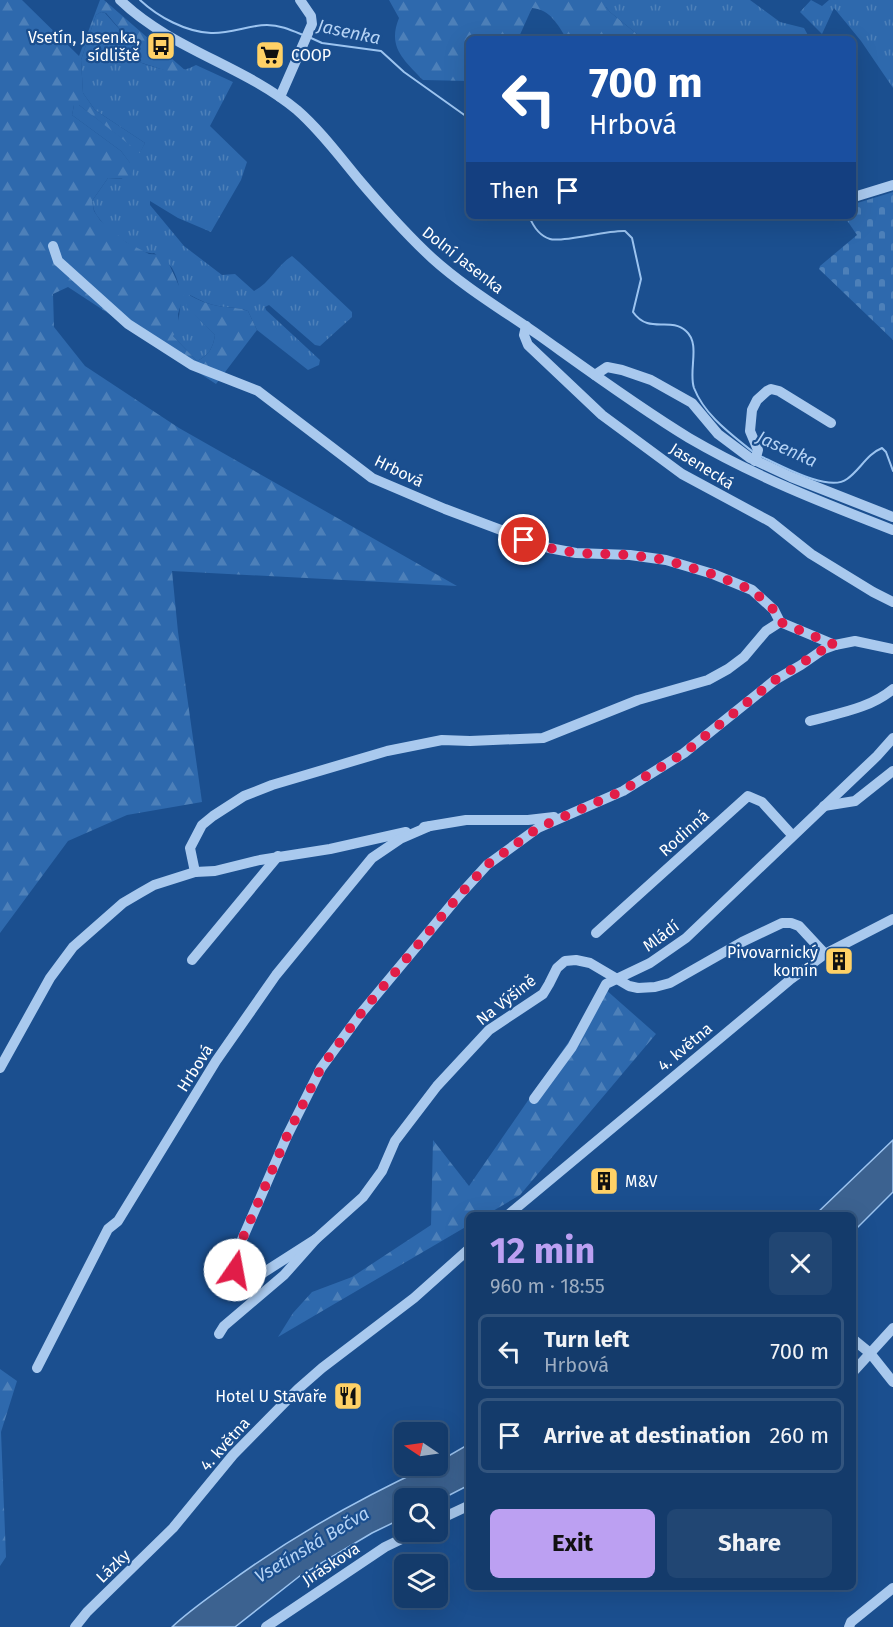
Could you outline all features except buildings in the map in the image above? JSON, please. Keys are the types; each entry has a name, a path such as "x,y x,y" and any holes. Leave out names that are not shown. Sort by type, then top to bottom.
{"street":[{"name":"Dolní Jasenka","path":"120,0 136,16 170,38 262,86 280,98 314,126 413,241 449,272 595,375 664,422 746,469 893,530"},
{"path":"280,98 310,28 311,16 300,0"},
{"path":"856,196 893,185"},
{"name":"Hrbová","path":"53,246 58,261 128,324 192,365 258,392 372,477 445,509 549,548 576,553 630,555 666,560 712,574 752,590 774,610 780,622 835,645"},
{"name":"Jasenecká","path":"526,326 524,335 528,345 602,415 682,474 771,522 811,554 893,602"},
{"path":"595,375 604,368 613,368 637,374 665,387 692,403 718,434 737,450 893,518"},
{"path":"757,457 750,431 751,415 757,400 770,389 778,391 831,423"},
{"path":"195,872 190,848 198,831 213,816 244,796 272,785 364,758 431,742 543,738 638,700 708,680 744,657 766,631 780,622"},
{"path":"316,1239 255,1278 244,1277 235,1270 237,1251 287,1136 321,1068 340,1041 457,898 487,865 538,828 622,791 684,753 775,680 824,649 855,641 893,649"},
{"path":"810,721 844,713 878,699 893,689"},
{"name":"Mládí","path":"534,1099 572,1047 606,984 650,963 686,938 877,756 893,738"},
{"path":"824,807 855,801 893,771"},
{"name":"Rodinná","path":"596,933 748,796 762,802 792,835"},
{"name":"Hrbová","path":"0,1068 50,978 73,947 123,903 153,885 195,872 215,871 278,856 330,849 430,826 466,820 528,820 560,817"},
{"name":"Hrbová","path":"37,1368 108,1229 118,1221 216,1061 276,975 372,858 400,839 430,826"},
{"path":"192,960 278,856"},
{"name":"4. května","path":"512,1212 772,993 825,954 893,919"},
{"name":"Na Výšině","path":"219,1334 224,1326 284,1275 316,1239 363,1197 374,1185 394,1141 437,1086 489,1030 543,993 556,968 565,961 576,960 590,963 628,986 655,987 670,983 741,942 782,923 791,922 799,926 825,954"},
{"name":"4. května","path":"173,1528 233,1455 298,1389 414,1298 466,1252"},
{"path":"856,1369 893,1328"},
{"path":"856,1342 870,1353 893,1382"},
{"path":"448,1515 466,1507"},
{"name":"Lázky","path":"75,1627 87,1612 173,1528"},
{"name":"Jiráskova","path":"266,1627 395,1542"},
{"path":"849,1627 851,1622 893,1588"}],"green space":[{"path":"0,0 22,0 79,56 100,0 104,0 186,71 170,72 139,62 129,40 106,13 101,12 96,15 81,60 83,93 95,110 145,143 140,153 79,105 74,105 72,115 121,151 134,168 130,179 108,178 92,201 94,211 100,220 126,242 149,254 165,255 180,288 185,291 178,314 179,329 173,336 197,361 210,351 215,335 186,307 189,295 214,305 248,311 257,330 216,384 68,287 53,294 54,327 85,366 179,428 457,586 172,571 178,632 202,802 127,815 68,841 0,933"},
{"path":"389,0 606,0 606,7 610,12 639,36 565,36 549,15 532,8 519,36 466,36 466,81 423,80 404,59 396,45 396,28 399,18"},
{"path":"606,0 750,0 780,22 804,28 808,36 639,36 606,7"},
{"path":"811,0 822,6 829,0 893,0 893,88 861,41 834,8 822,34 800,12"},
{"path":"101,12 105,13 129,40 139,62 175,71 196,65 233,82 210,126 247,162 241,180 211,232 178,218 150,201 150,205 184,246 222,275 235,274 254,291 260,288 292,256 352,312 352,317 320,346 315,345 269,305 265,307 320,360 319,365 308,370 257,330 248,311 214,305 190,295 187,307 215,335 210,351 197,361 173,336 180,311 180,293 172,268 154,253 147,253 130,245 111,231 97,216 92,201 108,178 122,179 130,163 121,151 72,115 74,105 79,105 140,152 145,143 95,110 83,93 81,60 96,15"},
{"path":"893,192 893,340 819,269 857,235 846,219 856,219 856,203"},
{"path":"605,989 656,1034 520,1195 491,1212 466,1212 466,1227 278,1337 293,1313 312,1292 352,1277 431,1225 433,1140 469,1186"},
{"path":"0,1369 17,1381 1,1432 6,1557 0,1566"}],"water":[{"path":"893,1140 893,1192 856,1229 856,1212 818,1212"},
{"name":"Vsetínská Bečva","path":"466,1446 466,1487 448,1496 448,1488 394,1488 394,1522 301,1575 235,1627 172,1627 251,1567 300,1535 410,1476 448,1476 448,1456"}],"waterway":[{"name":"Jasenka","path":"140,0 155,12 192,30 218,33 267,25 281,27 303,35"},
{"name":"Jasenka","path":"311,38 322,43 381,51 404,72 466,116"},
{"name":"Jasenka","path":"531,219 537,230 550,239 625,231 632,238 641,279 633,312 646,323 673,325 686,331 693,343 692,374 694,388 699,398 719,424 753,452"},
{"name":"Jasenka","path":"760,456 804,476 829,483 847,479 872,454 882,448 886,452 893,471"}],"place":[{"name":"Vsetín, Jasenka, sídliště","path":"161,46"},
{"name":"COOP","path":"270,55"},
{"name":"Pivovarnický komín","path":"839,961"},
{"name":"M&V","path":"604,1181"},
{"name":"Hotel U Stavaře","path":"348,1396"}],"route":[{"path":"235,1270 237,1251 287,1136 321,1068 362,1012 487,865 538,828 622,791 684,753 775,680 824,649 835,645 792,625 780,622 774,610 752,590 712,574 666,560 630,555 576,553 524,540"}]}
